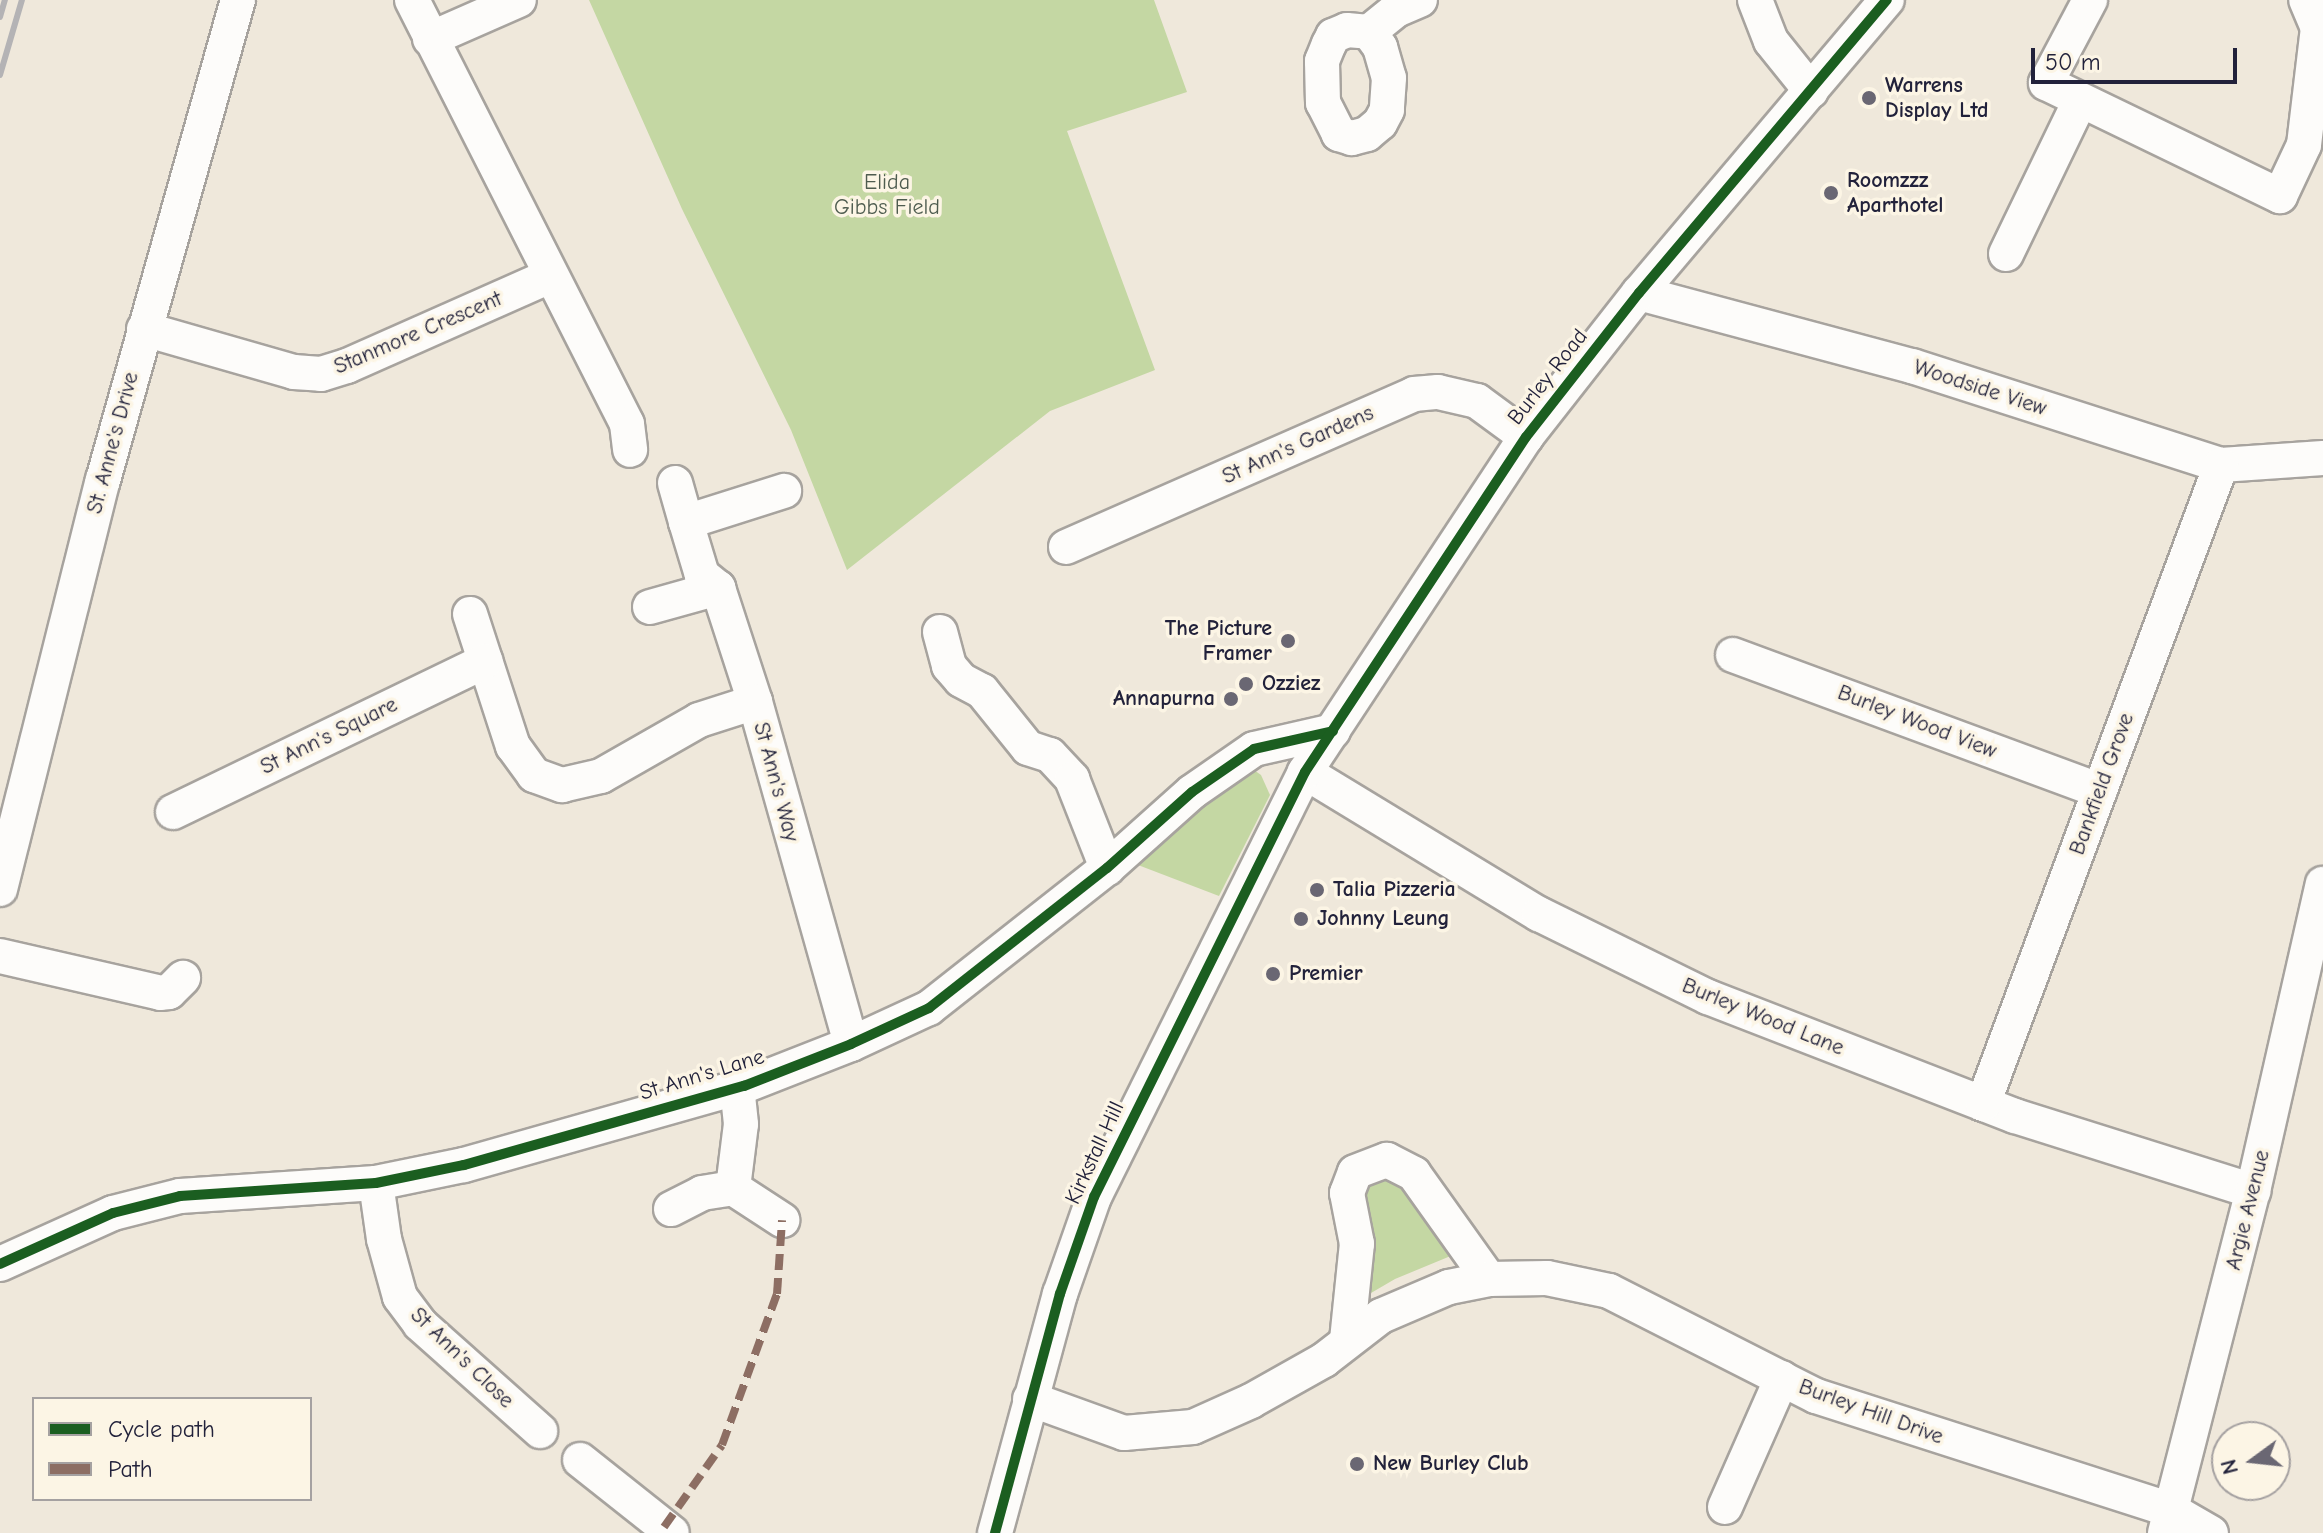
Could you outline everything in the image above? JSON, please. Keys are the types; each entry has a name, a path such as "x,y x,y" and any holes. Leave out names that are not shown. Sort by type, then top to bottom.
{"street":[{"name":"St. Anne's Drive","path":"0,889 144,329 238,0"},
{"path":"412,0 627,424 630,450"},
{"path":"430,39 519,0"},
{"path":"1369,32 1396,10 1420,0"},
{"path":"1755,0 1771,41 1811,91"},
{"name":"Burley Road","path":"1283,810 1526,437 1639,293 1887,0"},
{"path":"2090,0 2046,83 2280,196 2304,145 2318,28 2306,0"},
{"path":"2006,254 2080,101"},
{"name":"Stanmore Crescent","path":"144,329 294,372 321,374 347,366 550,276"},
{"name":"Woodside View","path":"1639,293 1912,366 2221,465 2323,458"},
{"name":"St Ann's Gardens","path":"1066,547 1414,394 1438,392 1477,401 1526,437"},
{"name":"Bankfield Grove","path":"1983,1104 2221,465"},
{"name":"St Ann's Way","path":"675,483 702,575 718,588 755,702 851,1044"},
{"path":"686,522 784,491"},
{"path":"650,607 718,588"},
{"path":"470,614 513,746 534,775 562,785 601,776 699,720 755,702"},
{"path":"940,632 949,666 961,680 982,691 1028,748 1050,755 1072,779 1107,868"},
{"name":"Burley Wood View","path":"1733,655 2100,791"},
{"name":"St Ann's Square","path":"173,812 485,661"},
{"name":"St Ann's Lane","path":"0,1264 113,1213 180,1196 376,1183 464,1165 737,1088 851,1044 929,1008 1107,868 1192,792 1254,749 1333,731"},
{"name":"Burley Wood Lane","path":"1305,772 1539,914 1708,997 1983,1104 2253,1191"},
{"name":"Kirkstall Hill","path":"995,1533 1060,1294 1094,1197 1283,810"},
{"name":"Argie Avenue","path":"2168,1522 2253,1191 2323,884"},
{"path":"0,956 161,993 169,992 183,978"},
{"path":"733,1188 741,1124 737,1088"},
{"path":"1347,1340 1357,1244 1347,1193 1355,1172 1387,1160 1414,1174 1489,1279"},
{"name":"St Ann's Close","path":"376,1183 384,1239 400,1297 420,1324 540,1431"},
{"path":"671,1209 702,1193 733,1188 782,1220"},
{"name":"Burley Hill Drive","path":"1030,1399 1124,1433 1193,1427 1251,1401 1324,1360 1381,1316 1449,1287 1489,1279 1547,1278 1609,1291 1816,1396 2168,1522 2211,1533"},
{"path":"1725,1507 1782,1378"},
{"path":"580,1460 672,1533"}],"green space":[{"name":"Elida Gibbs Field","path":"589,0 1154,0 1187,92 1067,131 1155,370 1050,411 847,570 791,430 682,209"},
{"path":"1254,770 1261,775 1270,795 1219,896 1138,865 1221,790"},
{"path":"1384,1176 1408,1184 1453,1255 1395,1279 1359,1300 1363,1183"}],"railway":[{"path":"0,17 5,0"},
{"path":"0,75 22,0"}],"marked path":[{"path":"664,1527 722,1445 777,1294 782,1220"}],"cycle path":[{"path":"995,1533 1060,1294 1094,1197 1305,772 1526,437 1639,293 1887,0"},
{"path":"0,1264 113,1213 180,1196 376,1183 464,1165 744,1086 851,1044 929,1008 1107,868 1192,792 1254,749 1333,731"}],"place":[{"name":"Warrens Display Ltd","path":"1869,98"},
{"name":"Roomzzz Aparthotel","path":"1831,193"},
{"name":"The Picture Framer","path":"1288,641"},
{"name":"Ozziez","path":"1246,684"},
{"name":"Annapurna","path":"1231,699"},
{"name":"Talia Pizzeria","path":"1317,890"},
{"name":"Johnny Leung","path":"1301,919"},
{"name":"Premier","path":"1273,974"},
{"name":"New Burley Club","path":"1357,1464"}]}
